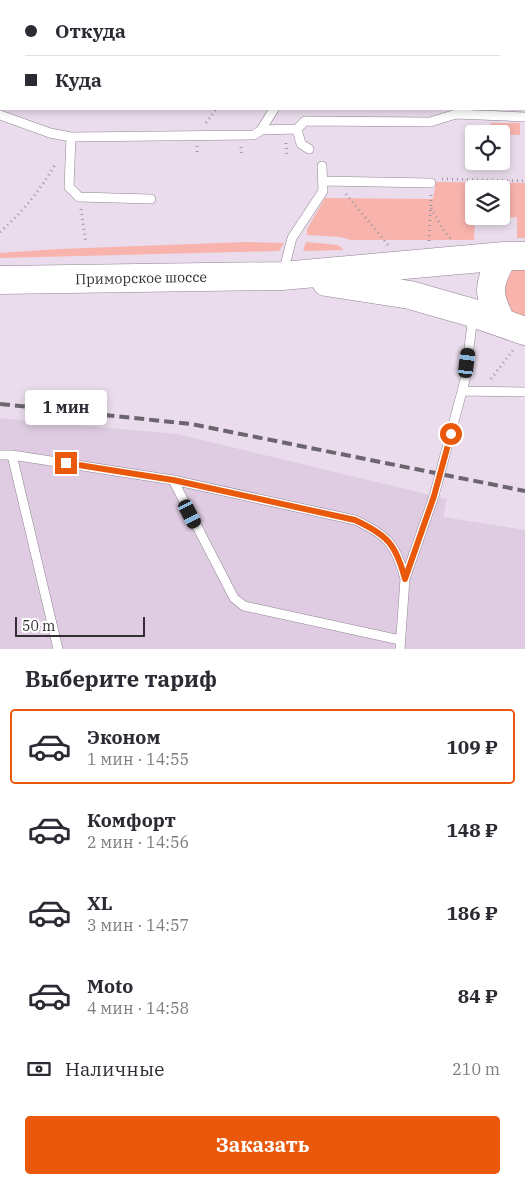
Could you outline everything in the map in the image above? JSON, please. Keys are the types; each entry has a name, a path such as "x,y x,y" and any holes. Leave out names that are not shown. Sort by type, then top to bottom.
{"main road":[{"name":"Приморское шоссе","path":"0,280 282,276 515,256"},
{"path":"513,327 493,306 490,284 494,272 515,256"},
{"name":"Приморское шоссе","path":"282,276 410,295 473,312 513,327"}],"lane":[{"path":"0,114 50,133 71,137 254,136 273,110"},
{"path":"260,130 297,129 305,121 430,122 456,114 525,118"},
{"path":"297,129 301,144 309,149"},
{"path":"71,137 69,187 79,197 151,199"},
{"path":"282,276 292,238 323,191 322,166"},
{"path":"323,181 432,183"},
{"path":"173,480 234,598 244,606 400,645 405,579 434,496 462,391 473,312"},
{"path":"462,391 525,392"},
{"path":"0,454 173,480 355,520 375,529 390,542 400,560 405,579"},
{"path":"12,455 58,649"}],"path":[{"path":"0,232 16,218 44,183 71,137"},
{"path":"432,183 436,179 525,181"},
{"path":"79,197 86,243"},
{"path":"429,244 431,202"},
{"path":"356,206 389,245"},
{"path":"430,208 444,232 456,244"}],"shaded area":[{"path":"491,123 520,123 520,135 510,135 510,125 490,125"},
{"path":"436,182 465,182 465,225 475,225 474,240 351,240 340,237 307,235 307,229 325,198 433,199"},
{"path":"510,183 525,183 525,238 517,238 517,217 510,217"},
{"path":"247,242 284,243 279,251 0,258 0,253 59,249"},
{"path":"306,242 338,245 344,250 303,251"},
{"path":"525,268 525,317 510,310 499,288 506,271"},
{"path":"0,418 177,434 447,499 443,517 525,530 525,649 0,649"}],"railway":[{"path":"0,404 191,424 525,491"}],"route":[{"path":"66,463 173,480 355,520 375,529 390,542 400,560 405,579 434,496 451,434"}]}
